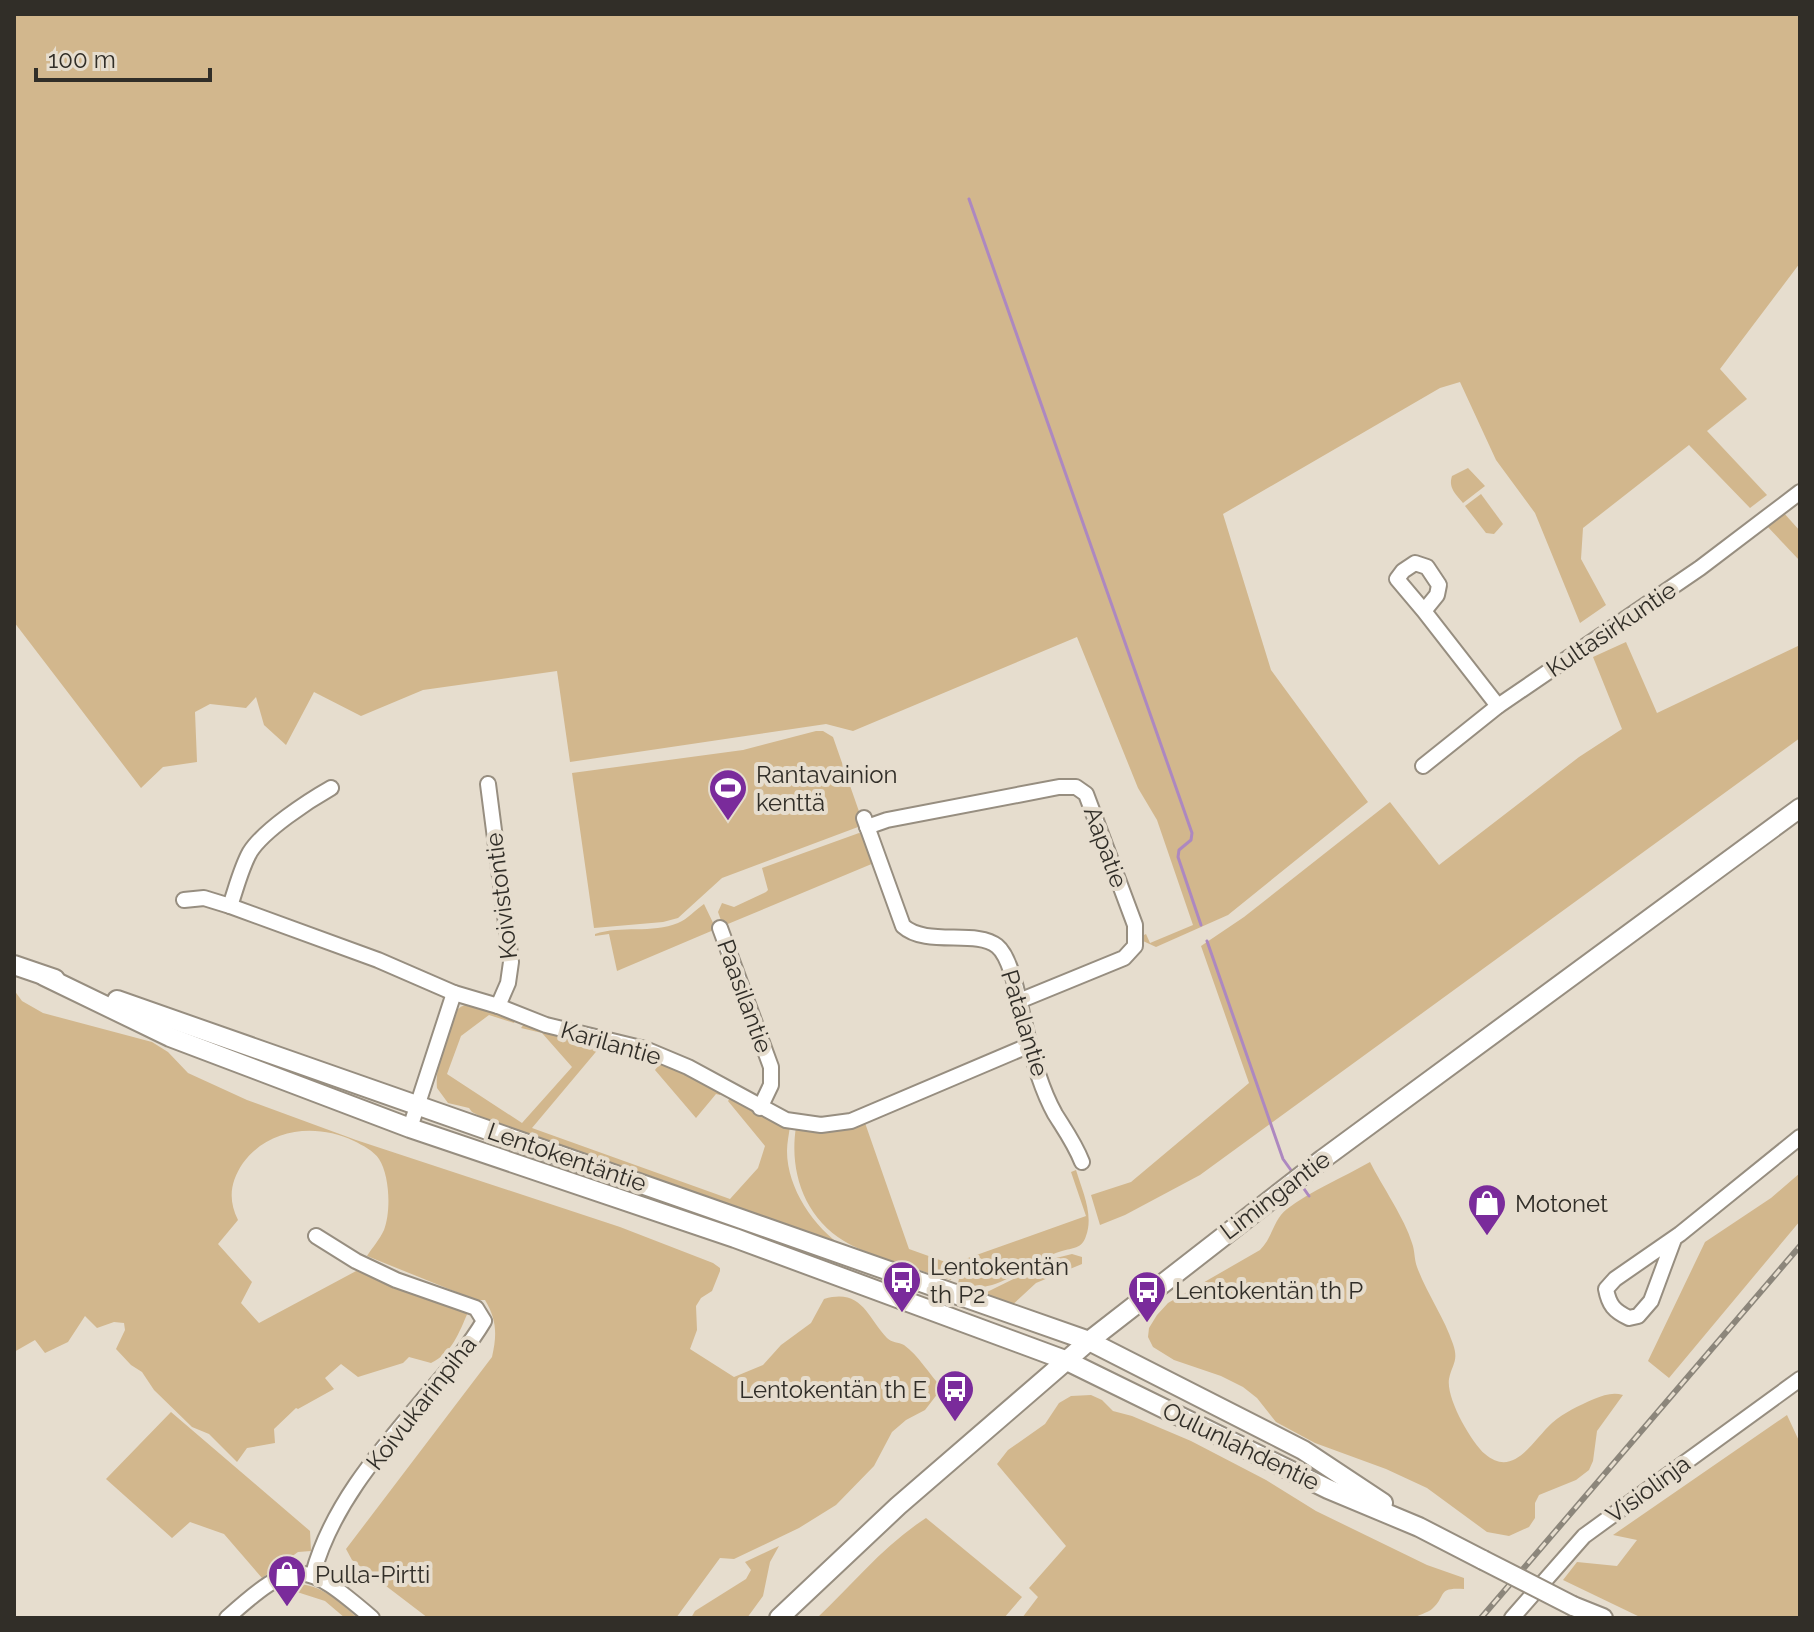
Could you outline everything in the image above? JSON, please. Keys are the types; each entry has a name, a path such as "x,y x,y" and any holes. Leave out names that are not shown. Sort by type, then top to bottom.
{"main road":[{"name":"Limingantie","path":"779,1618 898,1506 1065,1360 1323,1159 1800,808"},
{"name":"Lentokentäntie","path":"14,965 419,1104 1089,1341"},
{"name":"Lentokentäntie","path":"44,976 170,1037 410,1128 735,1238 1065,1360"},
{"name":"Oulunlahdentie","path":"1089,1341 1303,1450 1419,1527"},
{"name":"Oulunlahdentie","path":"1065,1360 1328,1489 1419,1527 1593,1618"},
{"name":"Oulunlahdentie","path":"1573,1606 1603,1618"}],"street":[{"name":"Kultasirkuntie","path":"1423,766 1498,706 1700,568 1800,492"},
{"path":"1424,611 1498,706"},
{"name":"Koivistontie","path":"488,784 511,962 508,983 498,1006"},
{"name":"Aapatie","path":"865,823 1059,787 1076,787 1086,794 1135,925 1135,946 1124,958 1019,1001"},
{"path":"230,906 247,859 257,844 308,801 331,788"},
{"name":"Patalantie","path":"865,823 903,926 913,934 984,941 997,946 1010,970 1030,1045 1051,1105 1082,1162"},
{"name":"Karilantie","path":"184,900 204,898 230,906 378,960 454,993 572,1033 645,1049 688,1067 760,1108 804,1124 830,1126 851,1121 1030,1045"},
{"name":"Paasilantie","path":"720,928 771,1067 771,1085 760,1108"},
{"path":"410,1128 454,993"},
{"path":"1674,1239 1645,1310 1629,1318 1616,1312 1608,1301 1606,1289 1615,1279 1674,1239 1800,1137"},
{"name":"Koivukarinpiha","path":"313,1574 323,1541 345,1502 401,1426 471,1343 484,1321 476,1308 396,1280 356,1261 316,1236"},
{"name":"Visiolinja","path":"1512,1618 1584,1536 1800,1379"},
{"path":"227,1618 276,1579 294,1574 313,1574 334,1586 372,1618"}],"shaded area":[{"path":"14,14 1800,14 1800,263 1720,369 1747,399 1707,431 1767,495 1750,508 1689,445 1583,528 1581,559 1606,605 1580,623 1535,513 1496,460 1460,382 1440,388 1223,514 1271,670 1368,802 1228,915 1156,947 1143,941 1142,936 1146,934 1150,943 1193,925 1157,820 1138,788 1077,637 853,731 826,724 570,762 557,671 423,690 361,716 314,692 286,745 264,725 256,697 246,708 210,704 195,712 197,762 163,767 141,788 14,622"},
{"path":"1468,468 1485,486 1463,503 1453,491 1451,480 1452,476"},
{"path":"1481,494 1503,524 1494,534 1486,533 1465,506"},
{"path":"1783,512 1800,531 1800,561 1766,525"},
{"path":"1626,642 1657,713 1800,645 1800,738 1200,1175 1100,1225 1091,1195 1131,1182 1249,1083 1201,946 1244,917 1390,802 1439,865 1579,757 1622,729 1593,657"},
{"path":"816,731 833,737 862,820 858,827 722,878 678,918 594,928 572,773 743,750"},
{"path":"859,833 864,834 874,863 723,926 718,912 722,903 734,907 768,890 762,868"},
{"path":"704,904 716,929 617,971 609,934 595,936 605,931 668,926 685,919"},
{"path":"14,990 22,1001 43,1013 152,1042 168,1052 188,1073 247,1100 356,1140 620,1227 713,1263 720,1271 712,1291 701,1298 696,1306 697,1330 690,1349 734,1377 763,1365 781,1345 811,1323 824,1299 837,1297 847,1298 862,1306 887,1338 909,1349 942,1388 925,1410 892,1432 874,1466 836,1505 799,1528 734,1559 720,1558 676,1618 428,1618 352,1560 346,1549 492,1357 495,1328 485,1300 476,1300 367,1256 384,1230 388,1214 387,1184 379,1159 364,1146 339,1135 294,1132 266,1142 254,1151 235,1177 232,1198 238,1220 218,1244 252,1282 241,1303 259,1323 358,1270 468,1312 454,1342 438,1359 431,1363 409,1357 403,1363 358,1377 341,1364 325,1378 334,1389 296,1408 274,1429 275,1443 247,1448 237,1462 209,1434 192,1427 154,1390 142,1372 116,1349 125,1330 124,1323 114,1322 97,1328 85,1316 68,1342 45,1353 35,1340 14,1352"},
{"path":"468,1004 515,1020 514,1023 489,1015 461,1036 447,1074 522,1123 572,1067 542,1033 521,1028 524,1024 607,1046 600,1047 532,1128 730,1199 758,1168 765,1146 728,1101 730,1098 790,1126 788,1165 797,1193 822,1229 844,1247 510,1132 469,1108 448,1103 437,1088 439,1059 453,1016"},
{"path":"661,1062 722,1091 720,1095 716,1094 696,1118 655,1070"},
{"path":"864,1120 909,1249 951,1264 1086,1216 1071,1172 1076,1170 1088,1211 1084,1240 1076,1247 1052,1255 1003,1281 977,1288 958,1283 959,1279 952,1276 951,1280 881,1258 844,1241 819,1219 802,1192 795,1160 796,1127"},
{"path":"1370,1162 1404,1224 1421,1277 1453,1344 1455,1355 1449,1387 1455,1408 1485,1454 1495,1461 1514,1460 1567,1412 1601,1396 1623,1395 1597,1431 1589,1470 1576,1480 1539,1495 1535,1503 1535,1518 1529,1527 1509,1536 1487,1532 1427,1488 1315,1443 1276,1422 1257,1398 1243,1387 1174,1360 1153,1347 1148,1337 1149,1328 1168,1303 1260,1250 1287,1209"},
{"path":"1800,1173 1800,1221 1669,1378 1648,1361 1705,1242 1771,1198"},
{"path":"1072,1254 1082,1257 1082,1264 1036,1283 1009,1308 985,1299 987,1292 1056,1258"},
{"path":"1091,1395 1102,1400 1113,1411 1191,1441 1266,1480 1316,1511 1427,1565 1464,1578 1464,1589 1449,1589 1432,1609 1413,1618 1022,1618 1038,1597 1029,1588 1066,1546 997,1464 1008,1450 1045,1424 1059,1403 1071,1396"},
{"path":"171,1412 310,1531 311,1551 298,1552 262,1578 224,1534 190,1522 172,1538 106,1479"},
{"path":"1787,1415 1800,1443 1800,1618 1642,1618 1563,1580 1577,1562 1617,1566 1637,1540 1613,1535"},
{"path":"926,1518 1022,1597 1004,1618 817,1618 883,1553"},
{"path":"779,1546 770,1562 763,1596 747,1618 691,1618 695,1611 746,1579 751,1570 745,1562"},
{"path":"293,1584 321,1590 358,1618 345,1618 325,1601 297,1592"}],"waterway":[{"path":"969,199 1192,833 1191,840 1179,850 1178,857 1201,925"},
{"path":"1207,941 1283,1159 1293,1173"},
{"path":"1302,1186 1309,1196"}],"railway":[{"path":"1481,1618 1800,1246"}],"place":[{"name":"Rantavainion kenttä","path":"728,822"},
{"name":"Motonet","path":"1487,1237"},
{"name":"Lentokentän th P2","path":"902,1314"},
{"name":"Lentokentän th P","path":"1147,1324"},
{"name":"Lentokentän th E","path":"955,1423"},
{"name":"Pulla-Pirtti","path":"287,1608"}]}
